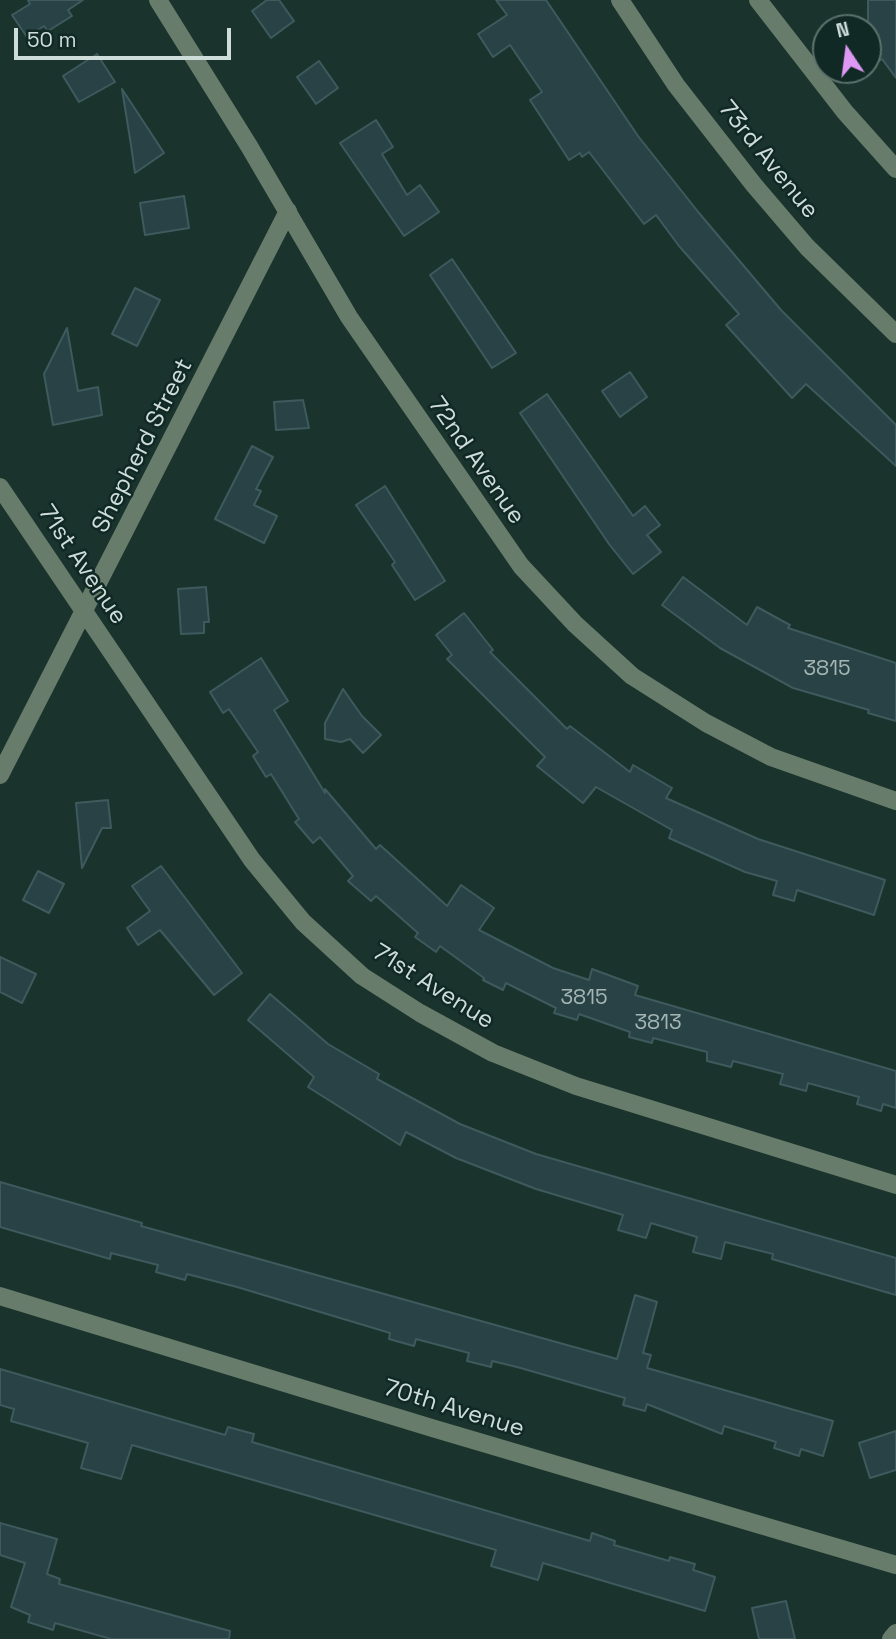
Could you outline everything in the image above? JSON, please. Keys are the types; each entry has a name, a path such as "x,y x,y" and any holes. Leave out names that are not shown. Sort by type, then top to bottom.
{"street":[{"name":"72nd Avenue","path":"158,0 349,317 521,566 575,624 632,676 706,723 771,757 896,801"},
{"name":"73rd Avenue","path":"620,0 676,85 754,186 807,247 896,334"},
{"path":"758,0 845,112 896,169"},
{"name":"Shepherd Street","path":"0,775 288,212"},
{"name":"71st Avenue","path":"0,486 205,795 252,860 303,922 362,976 420,1013 494,1053 576,1086 896,1185"},
{"name":"70th Avenue","path":"0,1296 393,1417 896,1565"},
{"path":"891,1639 896,1633"}],"building":[{"path":"28,0 83,0 68,10 72,16 48,31 44,26 27,37 12,15 30,4"},
{"path":"267,0 279,0 294,21 271,38 252,11"},
{"path":"496,0 546,0 638,136 699,213 781,310 896,425 896,466 806,384 792,398 726,325 739,314 679,246 656,215 644,224 589,152 582,157 580,153 569,160 530,100 542,92 510,45 493,57 478,34 507,15"},
{"path":"868,0 896,0 896,78 882,59 882,14 868,14"},
{"path":"97,54 115,82 79,102 63,76"},
{"path":"319,61 338,88 316,104 297,77"},
{"path":"122,89 164,153 135,173 131,145"},
{"path":"376,120 393,147 382,154 407,195 420,185 439,212 404,236 340,143"},
{"path":"184,196 189,228 145,235 140,203"},
{"path":"452,259 516,353 492,368 430,275"},
{"path":"135,288 160,300 137,346 112,334"},
{"path":"67,328 78,391 98,387 102,415 53,425 44,374"},
{"path":"630,372 647,397 620,417 602,391"},
{"path":"547,394 633,516 645,506 660,525 647,535 661,552 633,574 609,544 520,413"},
{"path":"303,400 309,428 276,430 274,402"},
{"path":"252,446 273,457 256,489 261,491 254,505 277,516 264,543 215,519"},
{"path":"385,486 445,581 415,600 392,565 395,562 356,505"},
{"path":"683,577 747,625 757,607 790,625 788,628 896,663 896,721 868,713 869,710 793,688 720,648 662,605"},
{"path":"206,587 209,622 204,622 204,633 181,634 178,589"},
{"path":"464,613 493,650 490,652 567,729 570,726 630,772 633,765 672,788 666,798 758,839 885,880 874,915 797,890 794,901 773,895 777,881 745,872 669,838 672,830 596,787 583,803 537,766 545,757 447,659 452,655 436,635"},
{"path":"261,658 288,701 274,710 325,793 325,789 376,849 380,845 447,906 461,885 494,908 479,930 553,968 589,980 592,969 638,986 635,995 896,1071 896,1108 883,1104 881,1111 857,1104 859,1097 808,1083 806,1091 780,1084 783,1074 733,1061 731,1067 707,1061 707,1052 653,1038 652,1043 629,1037 630,1032 579,1014 577,1020 554,1013 556,1008 506,983 503,990 483,980 484,978 440,946 436,952 415,937 418,933 376,896 371,901 348,881 353,876 320,837 313,843 295,822 299,819 271,774 266,777 253,756 258,752 229,709 223,713 210,692"},
{"path":"343,689 362,716 381,735 363,753 350,739 341,742 325,739 325,723"},
{"path":"108,800 111,828 102,828 82,868 76,803"},
{"path":"161,866 242,973 214,995 160,930 138,945 127,928 150,911 132,886"},
{"path":"38,871 64,884 49,913 23,900"},
{"path":"0,957 36,974 22,1003 0,992"},
{"path":"270,994 328,1044 379,1074 377,1079 460,1124 536,1154 896,1258 896,1295 772,1259 773,1254 725,1242 721,1259 693,1252 697,1237 651,1223 646,1238 618,1230 623,1215 536,1189 456,1158 406,1132 400,1145 308,1087 314,1077 248,1020"},
{"path":"0,1182 142,1223 141,1226 617,1359 635,1295 657,1302 643,1353 651,1355 647,1368 833,1421 823,1456 801,1449 799,1456 774,1448 776,1442 724,1426 722,1434 647,1404 645,1411 623,1405 625,1398 517,1367 492,1361 491,1367 467,1361 469,1353 416,1339 414,1346 389,1339 390,1333 237,1287 187,1274 185,1280 156,1272 158,1265 111,1253 110,1259 0,1227"},
{"path":"0,1369 225,1435 228,1427 254,1434 252,1442 590,1541 592,1533 615,1541 614,1545 669,1561 670,1557 695,1564 693,1570 715,1577 705,1611 543,1563 538,1580 491,1566 496,1550 132,1445 121,1479 81,1468 88,1443 11,1421 14,1409 0,1405"},
{"path":"896,1431 896,1470 870,1478 859,1443"},
{"path":"0,1523 57,1539 47,1574 60,1579 59,1584 230,1631 229,1639 111,1639 55,1623 53,1630 28,1622 30,1615 11,1607 25,1563 0,1555"},
{"path":"786,1601 795,1639 759,1639 752,1608"}]}
